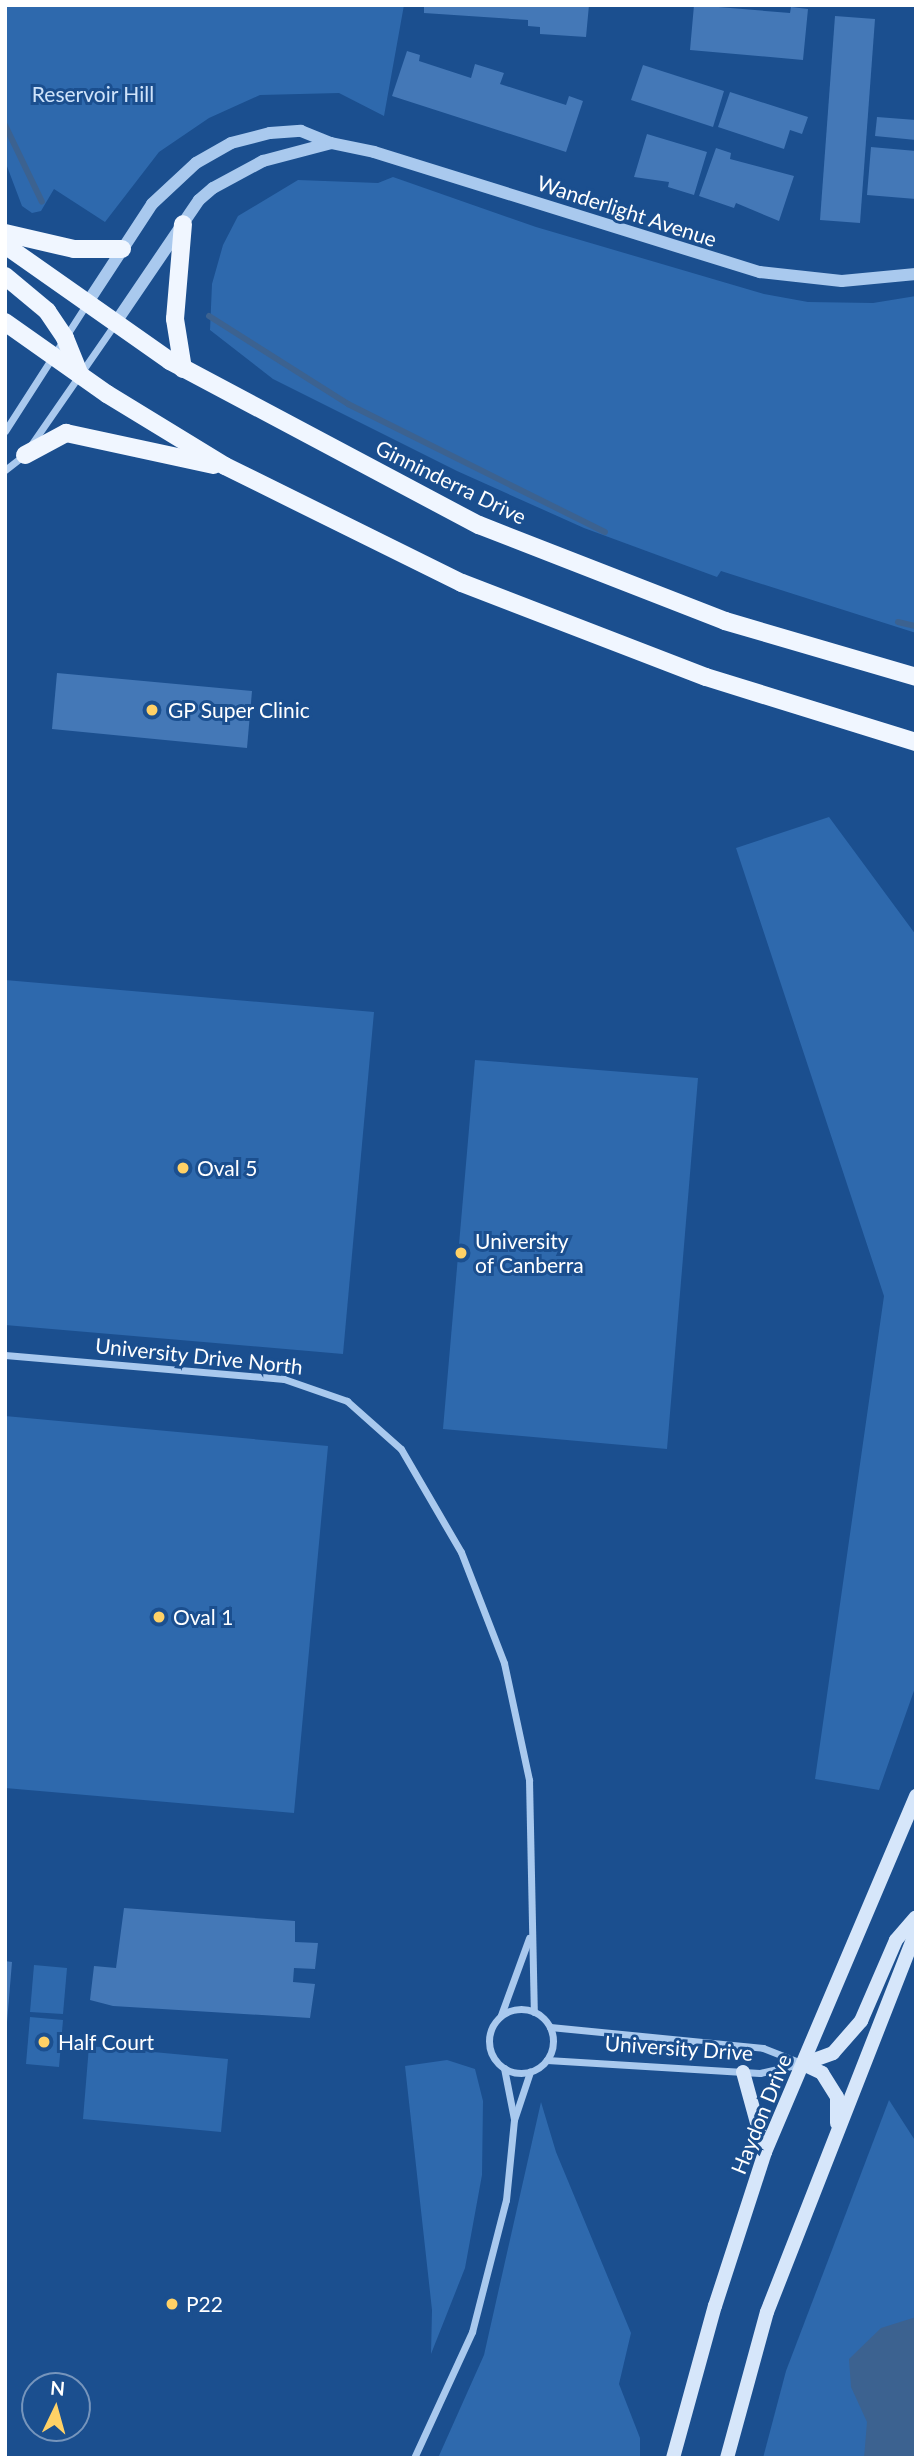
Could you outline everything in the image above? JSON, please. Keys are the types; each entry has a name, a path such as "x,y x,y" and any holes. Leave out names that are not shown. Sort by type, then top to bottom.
{"main road":[{"path":"183,224 175,319 183,369"},
{"path":"5,233 74,249 122,249"},
{"name":"Ginninderra Drive","path":"5,245 114,325 183,369 479,525 725,621 916,677"},
{"path":"5,276 47,311 65,338 80,375"},
{"path":"5,322 80,375 225,466 462,583 706,677 916,742"},
{"path":"25,455 66,433 225,466"},
{"name":"Haydon Drive","path":"673,2458 715,2306 765,2152 916,1796"},
{"path":"803,2064 833,2053 861,2021 896,1940 916,1917"},
{"path":"726,2458 767,2312 916,1932"},
{"path":"803,2064 821,2073 837,2096 835,2139"},
{"path":"743,2072 765,2152"}],"street":[{"name":"Wanderlight Avenue","path":"5,431 122,249 165,189 213,152 250,137 290,131 312,134 331,143 374,152 760,272 842,281 916,274"},
{"name":"Wanderlight Avenue","path":"114,325 199,200 245,168 331,143"},
{"path":"5,470 25,455 114,325"},
{"name":"University Drive North","path":"5,1354 284,1378 347,1401 384,1431 401,1449 461,1552 504,1663 529,1780 534,1899 531,1934 534,2012"},
{"name":"University Drive North","path":"501,2016 531,1934"},
{"path":"414,2458 472,2332 506,2200 514,2120 530,2072 547,2060 553,2044 550,2027 534,2012 513,2010 501,2016 489,2038 492,2056 504,2068 514,2120"},
{"name":"University Drive","path":"550,2027 762,2048 803,2064"},
{"name":"University Drive","path":"547,2060 743,2072 803,2064"},
{"path":"504,2068 530,2072"}],"green space":[{"name":"Reservoir Hill","path":"5,5 404,5 384,116 339,93 260,95 209,118 159,152 105,222 54,189 41,211 32,213 22,206 5,161"},
{"path":"393,177 536,227 764,294 808,302 873,303 916,296 916,633 721,571 717,577 584,528 457,471 273,379 210,330 212,284 223,245 238,216 298,180 378,183"},
{"path":"829,817 916,935 916,1685 879,1790 815,1779 884,1296 736,848"},
{"name":"Oval 5","path":"5,980 374,1012 343,1354 5,1325"},
{"path":"475,1060 698,1078 667,1449 443,1429"},
{"name":"Oval 1","path":"5,1416 328,1446 294,1813 5,1788"},
{"name":"Half Court","path":"34,1965 67,1968 63,2014 30,2012"},
{"name":"Half Court","path":"30,2017 63,2020 59,2067 26,2064"},
{"path":"89,2046 228,2059 221,2132 83,2119"},
{"path":"447,2060 475,2069 483,2101 482,2175 465,2268 431,2354 432,2310 405,2066"},
{"path":"889,2100 916,2142 916,2458 763,2458 786,2371"},
{"path":"541,2102 556,2152 631,2333 619,2384 640,2438 640,2458 438,2458 484,2355"}],"shaded area":[{"path":"916,2317 916,2458 864,2458 867,2422 851,2387 849,2359 881,2328"}],"building":[{"path":"424,5 589,5 586,37 540,34 540,27 528,26 528,20 424,13"},
{"path":"694,5 790,13 791,7 808,9 803,60 690,50"},
{"path":"835,16 875,19 860,223 820,220"},
{"path":"407,51 420,55 419,61 471,78 475,64 504,73 500,84 566,105 569,96 583,101 566,152 392,96"},
{"path":"643,65 724,91 713,127 631,100"},
{"path":"730,92 808,117 802,134 790,130 784,149 718,127"},
{"path":"877,117 916,120 916,140 875,136"},
{"path":"647,134 707,152 694,195 668,187 669,182 634,177"},
{"path":"871,147 916,151 916,199 867,195"},
{"path":"716,148 731,153 730,159 794,176 779,221 736,203 734,208 699,196"},
{"name":"GP Super Clinic","path":"57,673 252,691 247,748 52,729"},
{"path":"124,1908 295,1921 295,1942 318,1943 315,1969 294,1968 293,1982 315,1984 310,2018 113,2006 90,2000 94,1966 116,1968"},
{"path":"5,1961 12,1962 7,2022 5,2022"}],"waterway":[{"path":"5,125 42,202"},
{"path":"209,316 348,404 605,532"},
{"path":"898,622 916,626"}],"place":[{"name":"GP Super Clinic","path":"152,710"},
{"name":"Oval 5","path":"183,1168"},
{"name":"University of Canberra","path":"461,1253"},
{"name":"Oval 1","path":"159,1617"},
{"name":"Half Court","path":"44,2042"},
{"name":"P22","path":"172,2304"}]}
